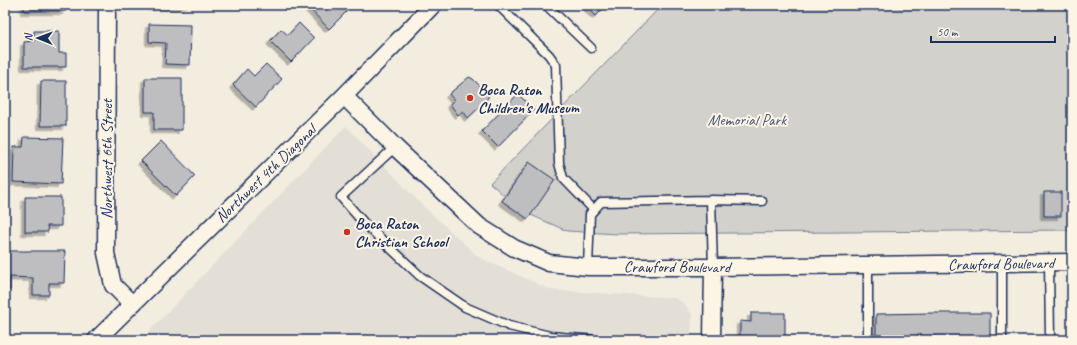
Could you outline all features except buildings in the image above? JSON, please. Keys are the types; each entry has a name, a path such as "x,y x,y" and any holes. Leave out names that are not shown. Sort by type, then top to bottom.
{"street":[{"name":"Northwest 6th Street","path":"107,5 106,253 114,285 132,304"},
{"name":"Northwest 4th Diagonal","path":"96,340 344,96 433,5"},
{"name":"Crawford Boulevard","path":"344,96 395,147 479,226 514,248 550,262 588,267 713,267 1072,262"},
{"path":"712,340 713,267"}],"lane":[{"path":"498,5 549,55 556,65 560,163 563,178 594,210"},
{"path":"546,5 591,48"},
{"path":"395,147 341,197 363,222 420,276 465,307 509,326 550,336 594,340"},
{"path":"711,200 713,267"},
{"path":"588,267 590,214 601,202 711,200 762,201"},
{"path":"1049,262 1050,340"},
{"path":"1002,263 1002,340"},
{"path":"868,265 868,340"}],"shaded area":[{"name":"Boca Raton Christian School","path":"346,126 422,205 480,258 551,290 675,298 685,304 692,315 691,340 141,340"}],"green space":[{"name":"Memorial Park","path":"662,5 1072,5 1072,230 618,234 567,231 522,211 490,183"}],"place":[{"name":"Boca Raton Children's Museum","path":"470,98"},
{"name":"Boca Raton Christian School","path":"347,232"}]}
